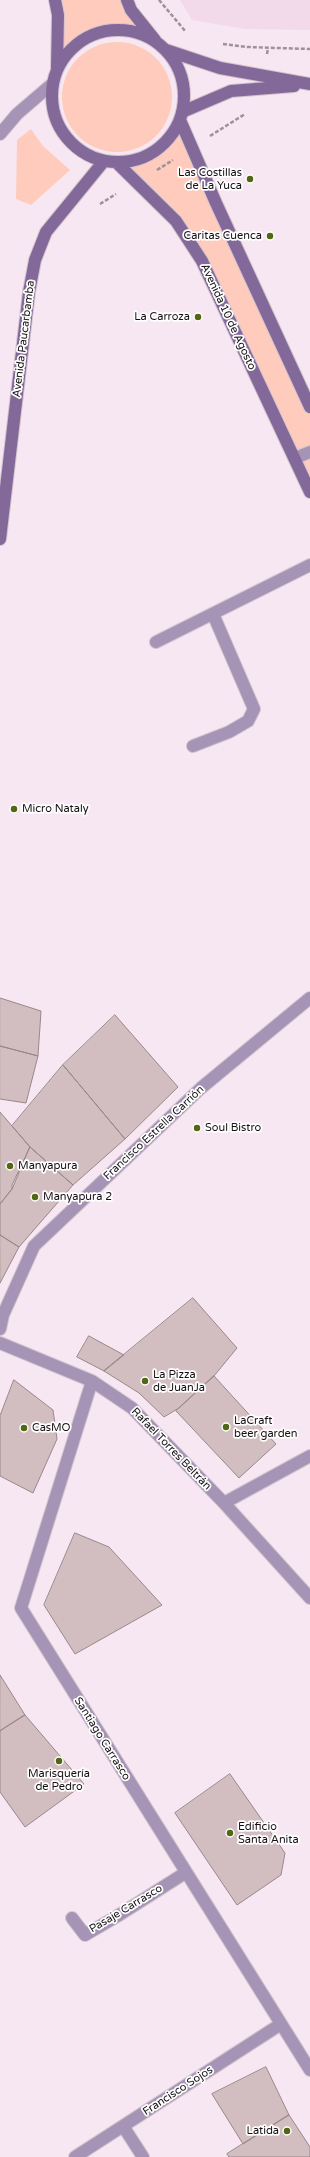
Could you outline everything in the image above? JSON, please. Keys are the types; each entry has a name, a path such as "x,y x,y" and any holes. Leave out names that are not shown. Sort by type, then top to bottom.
{"main road":[{"path":"56,0 58,15 56,70 52,84 54,113 67,139 78,149 104,161 117,163 131,162 155,151 166,143 181,116 184,92 176,64 132,10 127,0"},
{"path":"56,70 67,53 82,40 100,32 126,31 139,33 160,46 220,68 310,84"},
{"path":"181,116 231,91 310,84"},
{"path":"181,116 216,203 310,407"},
{"name":"Avenida Paucarbamba","path":"0,539 29,292 35,260 46,232 104,161"},
{"name":"Avenida 10 de Agosto","path":"117,163 176,221 202,261 310,492"}],"street":[{"path":"0,134 17,114 52,84"},
{"path":"295,458 310,452"},
{"path":"156,642 310,565"},
{"path":"193,746 229,732 248,721 254,709 213,614"},
{"name":"Francisco Estrella Carrión","path":"0,1329 3,1315 34,1246 201,1088 310,998"},
{"name":"Rafael Torres Beltrán","path":"0,1343 92,1381 132,1408 224,1503 310,1598"},
{"name":"Santiago Carrasco","path":"92,1381 22,1608 185,1873 310,2070"},
{"path":"224,1503 310,1456"},
{"name":"Pasaje Carrasco","path":"72,1918 85,1935 119,1916 185,1873"},
{"name":"Francisco Sojos","path":"75,2157 280,2024"},
{"path":"123,2126 143,2157"}],"path":[{"path":"159,0 187,33 193,36"},
{"path":"219,43 247,47 310,49"}],"shaded area":[{"path":"55,0 127,0 157,42 141,35 127,32 113,31 100,33 77,45 66,56 56,70"},
{"path":"180,0 310,0 310,30 245,29 192,20"},
{"path":"117,42 138,46 148,51 156,58 163,66 168,76 172,97 168,118 163,128 156,136 148,143 138,148 117,152 96,148 86,143 78,136 71,128 66,118 62,97 66,76 71,66 78,58 86,51 96,46"},
{"path":"180,120 310,407 310,492 176,221 117,163 138,159 155,150 169,138"},
{"path":"31,129 43,146 70,170 31,205 16,199 17,140"}],"building":[{"path":"0,998 41,1011 38,1056 0,1046"},
{"path":"115,1015 178,1087 125,1139 63,1065"},
{"path":"0,1046 38,1056 26,1103 0,1099"},
{"path":"63,1065 125,1139 73,1185 30,1147 12,1126"},
{"name":"Manyapura","path":"0,1112 30,1147 12,1185 12,1189 0,1204"},
{"name":"Manyapura 2","path":"30,1147 73,1185 19,1247 0,1235 0,1204 12,1189"},
{"path":"0,1235 19,1247 0,1283"},
{"path":"193,1298 237,1348 214,1376 179,1408 164,1417 139,1393 104,1371"},
{"path":"89,1336 124,1355 104,1371 77,1357"},
{"name":"LaCraft beer garden","path":"214,1376 276,1444 239,1478 176,1411"},
{"path":"14,1380 53,1410 57,1439 33,1493 0,1476 0,1416"},
{"path":"75,1533 109,1547 162,1605 75,1654 44,1605"},
{"path":"0,1675 25,1715 0,1731"},
{"path":"25,1715 84,1784 25,1827 0,1792 0,1731"},
{"name":"Edificio Santa Anita","path":"230,1774 285,1853 281,1875 237,1905 175,1813"},
{"path":"266,2067 289,2115 243,2144 212,2094"},
{"path":"289,2115 310,2147 310,2157 229,2157 227,2154"}],"place":[{"name":"Las Costillas de La Yuca","path":"250,179"},
{"name":"Caritas Cuenca","path":"270,236"},
{"name":"La Carroza","path":"198,317"},
{"name":"Micro Nataly","path":"14,809"},
{"name":"Soul Bistro","path":"197,1128"},
{"name":"Manyapura","path":"10,1166"},
{"name":"Manyapura 2","path":"35,1197"},
{"name":"La Pizza de JuanJa","path":"145,1381"},
{"name":"LaCraft beer garden","path":"226,1427"},
{"name":"CasMO","path":"24,1428"},
{"name":"Marisquería de Pedro","path":"59,1761"},
{"name":"Edificio Santa Anita","path":"230,1833"},
{"name":"Latida","path":"287,2131"}]}
